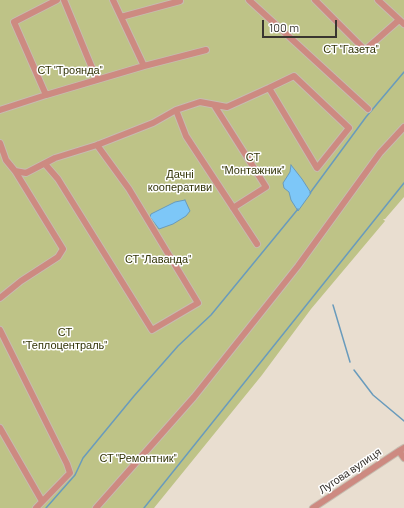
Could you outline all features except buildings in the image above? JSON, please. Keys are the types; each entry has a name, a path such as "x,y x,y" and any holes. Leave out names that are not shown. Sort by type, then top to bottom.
{"street":[{"path":"46,95 14,22 57,0"},
{"path":"64,0 97,80"},
{"path":"113,0 144,66"},
{"path":"249,0 368,109"},
{"path":"315,0 365,50 402,22 378,0"},
{"path":"121,17 180,1"},
{"path":"0,110 144,66 206,50"},
{"path":"15,171 26,173 55,158 97,145 153,123 176,110 200,102 228,107 294,76 350,128 317,168 269,88"},
{"path":"214,105 266,188 233,208"},
{"path":"176,110 186,136 257,244"},
{"path":"96,508 194,397 298,266 380,153 404,127"},
{"path":"0,143 6,160 15,171 63,249 58,257 21,281 0,298"},
{"path":"45,164 58,179 152,330 198,303 129,188 97,145"},
{"path":"0,330 67,464 70,473 36,508"},
{"path":"0,428 42,501"},
{"name":"Лугова вулиця","path":"313,508 401,450 404,458"}],"green space":[{"name":"Дачні кооперативи","path":"0,0 404,0 404,197 385,219 383,219 385,221 311,309 262,375 154,508 0,508"}],"water":[{"path":"291,165 311,193 298,211 291,200 289,192 284,188 283,183 290,172"},
{"path":"185,200 190,211 186,216 173,224 159,229 150,217 151,214 175,202"}],"waterway":[{"path":"310,193 366,117 404,72"},
{"path":"144,508 404,183"},
{"path":"46,508 75,475 83,458 134,396 178,346 211,315 298,209"},
{"path":"333,305 350,362"},
{"path":"354,370 373,395 404,421"}],"park label":[{"name":"СТ \"Газета\"","path":"351,49"},
{"name":"СТ \"Троянда\"","path":"70,70"},
{"name":"СТ \"Монтажник\"","path":"253,163"},
{"name":"СТ \"Лаванда\"","path":"158,259"},
{"name":"СТ \"Теплоцентраль\"","path":"65,338"},
{"name":"СТ \"Ремонтник\"","path":"138,458"}]}
